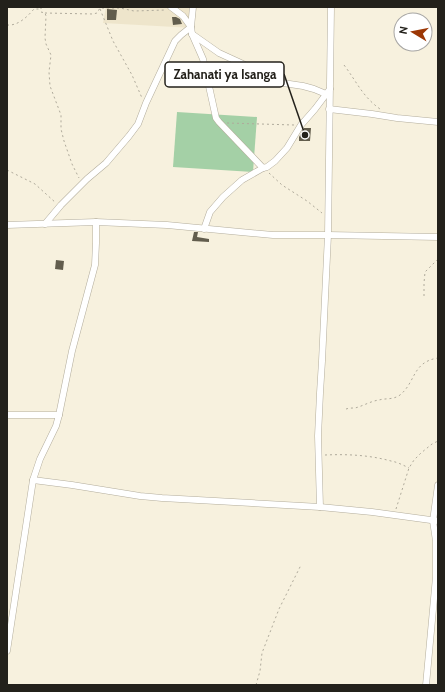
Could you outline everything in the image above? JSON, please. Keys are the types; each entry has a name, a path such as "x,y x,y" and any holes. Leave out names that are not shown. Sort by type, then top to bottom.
{"street":[{"path":"192,30 193,7"},
{"path":"320,507 318,456 328,235 328,91 331,7"},
{"path":"173,8 183,16 192,30 203,59 216,118 263,168"},
{"path":"192,30 219,54 243,64 266,77 283,83 328,91"},
{"path":"45,224 82,184 106,163 138,124 145,105 175,41 181,35 192,30"},
{"path":"204,229 210,212 223,197 242,180 267,167 275,161 287,148 302,124 328,91"},
{"path":"329,110 438,122"},
{"path":"7,651 32,480 40,459 56,426 59,415 72,351 95,265 96,222"},
{"path":"7,225 96,222 167,225 273,235 438,237"},
{"path":"7,415 59,415"},
{"path":"32,480 140,496 320,507 436,521"},
{"path":"426,685 436,578 436,521 438,485"}],"path":[{"path":"7,25 17,24 26,18 34,9 41,8 41,12 45,13 93,14 97,13 100,8"},
{"path":"100,8 120,8 134,11 161,11 173,8"},
{"path":"100,8 113,41 132,75 145,105"},
{"path":"45,13 45,38 51,55 49,72 50,86 61,115 61,129 64,141 72,164 82,184"},
{"path":"344,65 365,96 381,110"},
{"path":"219,122 283,125 302,124"},
{"path":"263,168 282,185 307,201 328,218"},
{"path":"7,170 35,184 61,205"},
{"path":"424,296 425,272 438,259"},
{"path":"346,408 356,407 379,400 395,398 404,391 423,364 430,359 438,358"},
{"path":"394,515 409,468 420,453 438,441"},
{"path":"318,456 350,454 373,457 393,461 409,468"},
{"path":"256,685 260,671 262,653 279,609 301,565"}],"shaded area":[{"path":"106,7 197,7 193,28 103,23"}],"green space":[{"path":"177,112 257,117 253,172 173,167"}],"building":[{"path":"107,9 117,10 116,20 107,20"},
{"path":"172,17 180,19 182,24 173,25"},
{"path":"304,128 311,128 310,141 299,141 299,137"},
{"path":"194,232 198,232 197,237 209,239 209,242 192,241"},
{"path":"56,260 64,261 63,270 55,269"}],"place":[{"name":"Zahanati ya Isanga","path":"305,135"}]}
